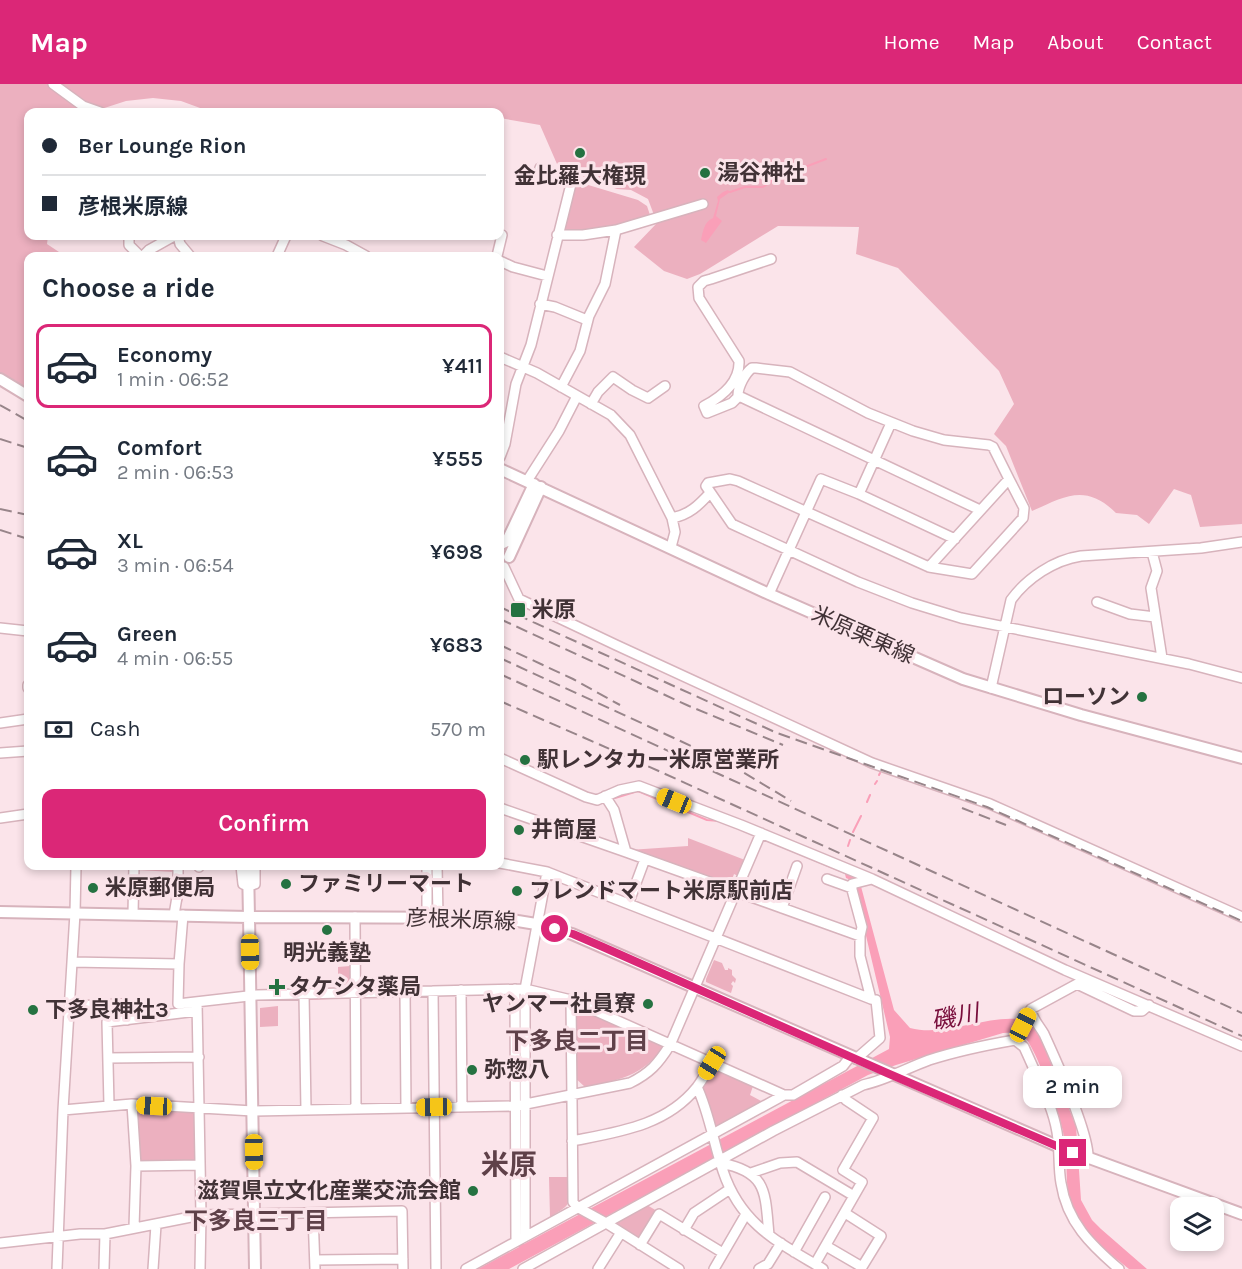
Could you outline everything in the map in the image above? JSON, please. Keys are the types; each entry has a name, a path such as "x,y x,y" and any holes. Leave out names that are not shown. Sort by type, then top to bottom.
{"main road":[{"path":"0,379 24,394"},
{"name":"米原栗東線","path":"504,471 770,594 963,678 1081,715 1242,758"},
{"path":"504,542 507,541 534,484"},
{"path":"507,562 534,484"},
{"path":"248,870 255,1269"},
{"name":"彦根米原線","path":"0,912 249,917 500,918 537,924 573,934 1060,1148 1242,1214"}],"street":[{"path":"53,84 89,108"},
{"path":"504,434 516,384 531,345 572,180 540,168"},
{"path":"557,235 584,235 616,230 703,204"},
{"path":"561,387 580,351 587,320 605,284 616,230"},
{"path":"129,240 129,245 137,252"},
{"path":"147,252 168,240"},
{"path":"332,240 357,252"},
{"path":"739,396 732,403 707,413 704,406 725,392 738,370 739,361 699,298 698,288 704,281 771,259"},
{"path":"504,263 547,276"},
{"path":"540,304 555,307 587,320"},
{"path":"504,359 611,415 630,435 672,518 675,532 671,547"},
{"path":"739,396 738,391 749,370 784,371 891,423 944,440 986,444 993,447 1025,513 972,574 929,567 733,480 708,483 706,486 710,493 732,524 858,582 901,599 962,618 1162,658 1242,678"},
{"path":"591,404 598,392 613,377 648,398 665,386"},
{"path":"534,484 577,396"},
{"path":"739,396 980,510"},
{"path":"859,494 891,423"},
{"path":"770,594 821,479 859,494 955,539"},
{"path":"929,567 1009,479"},
{"path":"672,518 681,517 691,511 710,493"},
{"path":"991,688 1011,600 1018,590 1055,563 1081,556 1242,543"},
{"path":"1152,552 1157,571 1151,588 1162,658"},
{"path":"507,562 519,599 872,763 990,804 1242,917"},
{"path":"1096,602 1131,614 1155,617"},
{"path":"0,628 24,631"},
{"path":"0,723 24,720"},
{"path":"0,753 24,751"},
{"path":"504,760 586,797 597,800 639,786 761,833 859,883 1242,1046"},
{"path":"605,796 614,810 626,852"},
{"path":"504,809 860,936"},
{"path":"0,818 24,815"},
{"path":"63,1110 132,1104 253,1111 520,1106 636,1080 658,1064 670,1045 761,833"},
{"path":"629,902 645,859"},
{"path":"109,1106 107,1022 251,996 304,998 519,992 571,1000 784,1095 793,1095 843,1066 880,1038 876,1000 629,902 547,872 504,864"},
{"path":"782,908 797,866"},
{"path":"57,1269 76,870"},
{"path":"133,914 134,870"},
{"path":"178,870 178,1004 197,1007"},
{"path":"242,870 243,884 248,886 255,884 255,870"},
{"path":"427,870 433,917"},
{"path":"433,917 437,870"},
{"path":"521,1238 519,992 537,924 547,872"},
{"path":"827,879 859,883"},
{"path":"859,883 862,927 860,956 871,999"},
{"path":"355,916 356,1109"},
{"path":"72,962 179,964"},
{"path":"523,1269 604,1222 842,1095 890,1074 940,1057 1016,1038 1030,1011 1077,984 1134,1011 1142,1011 1149,1005"},
{"path":"461,993 462,1106"},
{"path":"433,994 436,1269"},
{"path":"405,995 406,1108"},
{"path":"304,998 306,1110"},
{"path":"571,1000 573,1202 672,1267"},
{"path":"69,1006 124,1004 126,1017"},
{"path":"197,1007 200,1269"},
{"path":"1030,1011 1042,1031 1078,1119 1089,1150 1086,1158"},
{"path":"1016,1038 1024,1047 1029,1058 1057,1131 1060,1148 1060,1182 1067,1208 1073,1221 1098,1251 1119,1269"},
{"path":"108,1058 199,1057"},
{"path":"572,1141 638,1128 649,1123 676,1107 697,1087 712,1063"},
{"path":"697,1087 730,1189 746,1214 753,1223 814,1266 862,1182 843,1170 873,1118 842,1095"},
{"path":"466,1269 784,1095"},
{"path":"132,1104 136,1166 134,1227"},
{"path":"720,1160 738,1166 759,1180 763,1190 769,1235"},
{"path":"751,1173 780,1163 797,1162 855,1196"},
{"path":"136,1166 200,1165"},
{"path":"684,1230 694,1213 730,1189"},
{"path":"794,1252 825,1197"},
{"path":"0,1243 105,1234 201,1215 402,1211 403,1264 315,1264 314,1214"},
{"path":"845,1213 881,1236"},
{"path":"640,1245 659,1214 723,1253"},
{"path":"714,1269 746,1214"},
{"path":"153,1269 156,1225"},
{"path":"826,1246 862,1268 888,1227"},
{"path":"104,1269 105,1234"},
{"path":"598,1269 620,1234"},
{"path":"759,1269 768,1264 782,1243"}],"shaded area":[{"path":"0,84 1242,84 1242,524 1200,527 1191,495 1174,489 1149,524 1137,515 1116,513 1095,498 1085,495 1065,497 1032,511 1006,446 994,434 1014,404 999,371 898,268 856,254 859,227 778,226 700,274 687,279 664,271 634,247 657,223 648,199 631,190 617,189 591,180 557,164 540,125 504,119 504,108 200,108 181,101 153,98 126,101 104,108 24,108 24,240 48,240 47,244 59,252 24,252 24,391 0,376"},
{"path":"575,181 638,200 647,206 650,215 596,231 563,230"},
{"path":"728,190 730,192 720,199 716,216 722,221 706,243 701,240 704,227 713,218 717,197"},
{"path":"688,838 745,860 738,876 734,874 730,885 629,850 688,846"},
{"path":"769,840 859,879 894,1010 910,1028 939,1030 1000,1019 1029,1021 1042,1041 1076,1126 1081,1200 1092,1220 1147,1269 1129,1269 1098,1244 1074,1214 1068,1195 1064,1136 1042,1069 1025,1038 1017,1034 1003,1033 868,1075 509,1269 478,1269 519,1247 519,1243 523,1241 524,1244 889,1049 890,1037 853,881 846,878 845,874 768,842"},
{"path":"136,870 175,870 175,872"},
{"path":"714,960 722,963 725,970 728,968 732,970 732,975 736,979 735,983 733,981 731,984 733,986 731,993 706,982"},
{"path":"350,966 350,989 338,991 338,967"},
{"path":"577,1005 663,1046 656,1056 639,1071 619,1079 585,1087 573,1076 574,1007"},
{"path":"278,1006 278,1026 260,1027 260,1008"},
{"path":"712,1068 754,1083 750,1095 763,1102 713,1129 700,1089"},
{"path":"136,1109 195,1112 194,1162 138,1161"},
{"path":"549,1177 569,1177 567,1206 550,1217"},
{"path":"647,1205 657,1211 638,1239 613,1224 615,1219"}],"waterway":[{"path":"730,192 745,187 763,187 776,178 826,159"},
{"path":"615,798 638,791 707,820 720,821"},
{"path":"867,802 870,795"},
{"path":"853,832 861,816"},
{"path":"848,846 850,840"},
{"path":"181,902 183,872"},
{"path":"518,995 520,996 521,1087"},
{"path":"308,999 353,997"},
{"path":"260,1000 302,999"}],"railway":[{"path":"0,405 24,419"},
{"path":"0,439 24,447"},
{"path":"0,509 24,514"},
{"path":"0,530 24,538"},
{"path":"504,609 777,733 987,807 1242,921"},
{"path":"504,621 689,706 783,745"},
{"path":"504,647 573,679 620,705"},
{"path":"504,660 726,762 791,801"},
{"path":"504,676 1242,1013"},
{"path":"504,703 1242,1036"},
{"path":"962,808 1006,825"}],"place":[{"name":"金比羅大権現","path":"580,153"},
{"name":"湯谷神社","path":"705,173"},
{"name":"米原","path":"518,610"},
{"name":"ローソン","path":"1142,697"},
{"name":"駅レンタカー米原営業所","path":"525,760"},
{"name":"井筒屋","path":"519,830"},
{"name":"ファミリーマート","path":"286,884"},
{"name":"米原郵便局","path":"93,888"},
{"name":"フレンドマート米原駅前店","path":"517,891"},
{"name":"明光義塾","path":"327,930"},
{"name":"タケシタ薬局","path":"277,987"},
{"name":"ヤンマー社員寮","path":"648,1004"},
{"name":"下多良神社3","path":"33,1010"},
{"name":"弥惣八","path":"472,1070"},
{"name":"滋賀県立文化産業交流会館","path":"473,1191"}],"district":[{"name":"下多良二丁目","path":"577,1041"},
{"name":"米原","path":"509,1164"},
{"name":"下多良三丁目","path":"256,1221"}],"route":[{"path":"555,929 573,934 1073,1153"}],"water label":[{"name":"磯川","path":"955,1017"}]}
